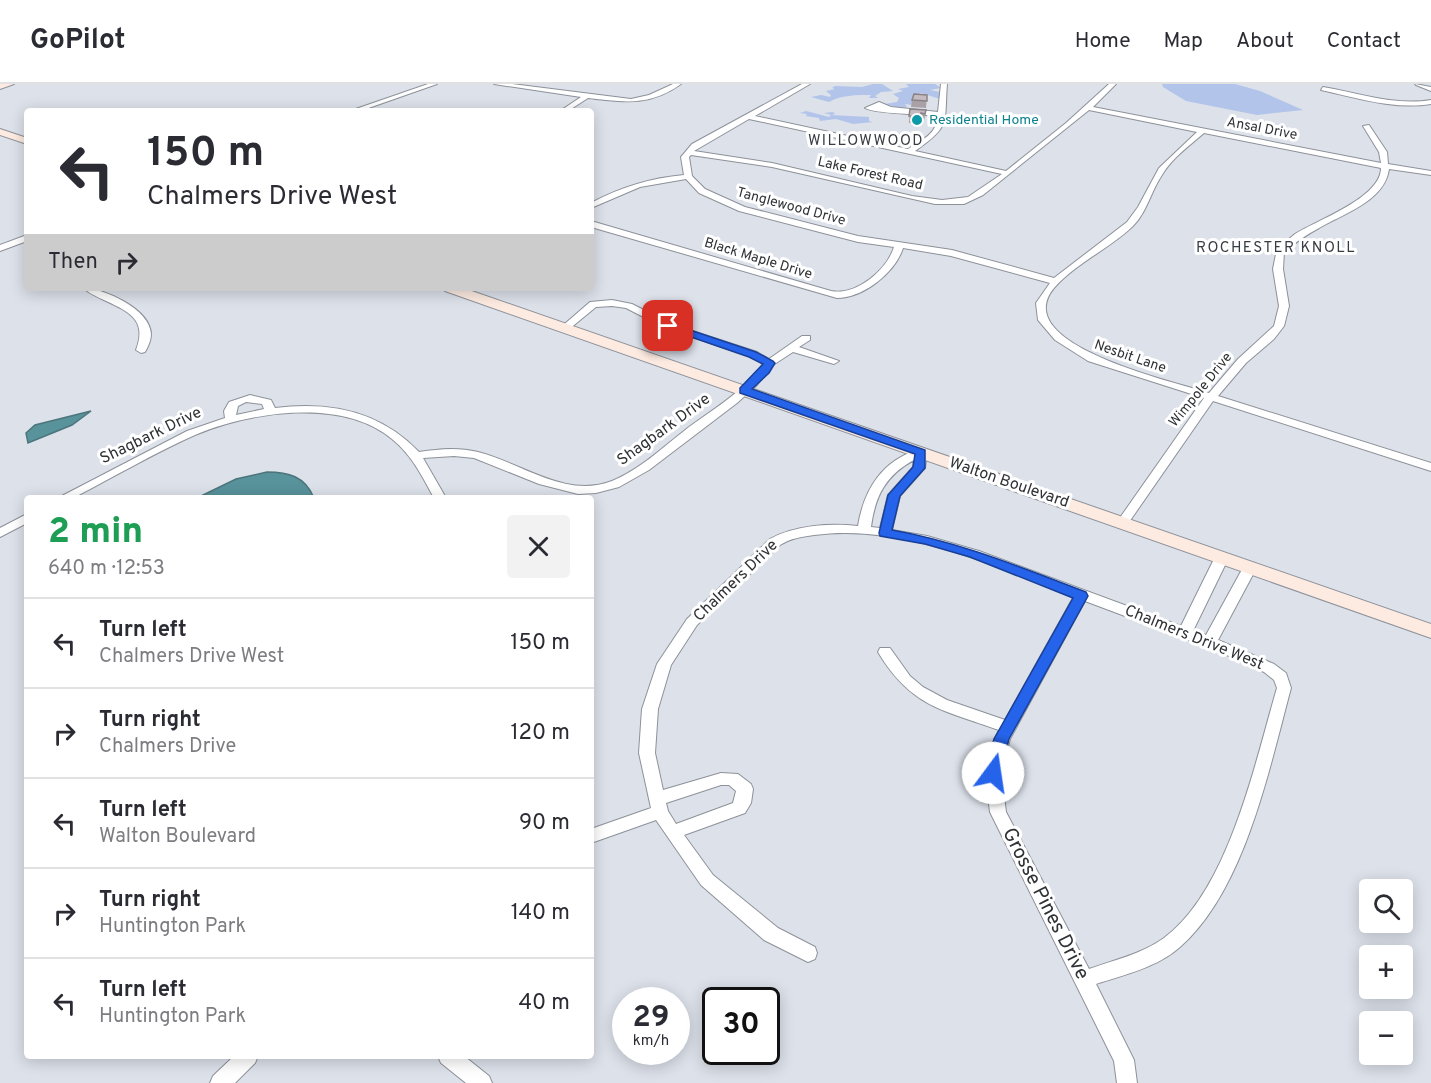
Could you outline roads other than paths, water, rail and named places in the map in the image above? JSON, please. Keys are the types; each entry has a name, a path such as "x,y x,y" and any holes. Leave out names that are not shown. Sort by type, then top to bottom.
{"main road":[{"path":"0,132 24,140"},
{"name":"Walton Boulevard","path":"465,291 565,328 1431,631"}],"street":[{"path":"362,108 434,84"},
{"path":"497,84 631,101 644,100 678,84"},
{"path":"594,204 626,188 661,179 688,177 685,157 695,146 807,84"},
{"path":"909,152 940,127 944,84"},
{"name":"Lake Forest Road","path":"690,153 747,160 901,196 933,201 970,200 1089,108 1113,84"},
{"path":"1418,84 1431,89"},
{"path":"1323,89 1431,108"},
{"path":"568,108 586,96"},
{"path":"1410,104 1431,102"},
{"name":"Ansal Drive","path":"1089,108 1431,173"},
{"path":"889,109 942,114"},
{"path":"746,117 1006,173"},
{"path":"1367,126 1388,153 1390,167"},
{"name":"Nesbit Lane","path":"1202,131 1165,166 1132,222 1110,242 1054,281 1046,291 1040,308 1048,328 1058,339 1092,359 1431,467"},
{"name":"Wimpole Drive","path":"1123,522 1178,441 1211,398 1245,357 1278,330 1283,309 1278,268 1281,251 1298,235 1375,196 1386,182 1390,167"},
{"name":"Tanglewood Drive","path":"688,177 702,191 742,209 858,239 952,253 1054,281"},
{"name":"Black Maple Drive","path":"594,225 820,291 843,295 852,294 871,282 893,260 899,246"},
{"path":"0,248 24,242"},
{"path":"0,254 24,242"},
{"path":"94,291 127,307 141,320 146,335 141,350"},
{"path":"565,328 593,304 612,303 629,306 668,326 753,354 769,363"},
{"name":"Shagbark Drive","path":"70,495 191,433 231,420 271,413 320,411 362,417 396,435 416,456 441,453 474,454 553,487 580,491 596,490 635,474 744,390 765,371 769,363 806,338"},
{"path":"792,348 834,361"},
{"path":"231,420 230,411 233,404 242,399 259,398 267,402 271,413"},
{"path":"921,452 919,468 894,495 874,531 870,496 899,461 921,452"},
{"path":"416,456 438,495"},
{"path":"0,533 21,521"},
{"name":"Chalmers Drive","path":"808,953 771,934 707,880 672,832 659,805 647,753 650,709 664,664 692,622 775,542 787,535 837,528 874,531"},
{"name":"Chalmers Drive West","path":"874,531 927,540 974,554 1081,596 1210,642 1269,668 1281,677 1284,688 1248,805 1223,876 1202,913 1173,942 1142,958 1084,979"},
{"path":"1185,633 1222,557"},
{"path":"1210,642 1250,567"},
{"name":"Grosse Pines Drive","path":"1081,596 1050,656 1002,739 993,773 998,812 1124,1060 1127,1083"},
{"path":"885,652 908,683 923,693 949,706 1008,727"},
{"path":"594,835 721,779 732,779 745,789 743,804 739,808 672,832"},
{"path":"220,1083 245,1059"},
{"path":"451,1059 482,1083"}],"place":[{"name":"Residential Home","path":"917,120"}],"district":[{"name":"WILLOWWOOD","path":"866,141"},
{"name":"ROCHESTER KNOLL","path":"1276,248"}]}
